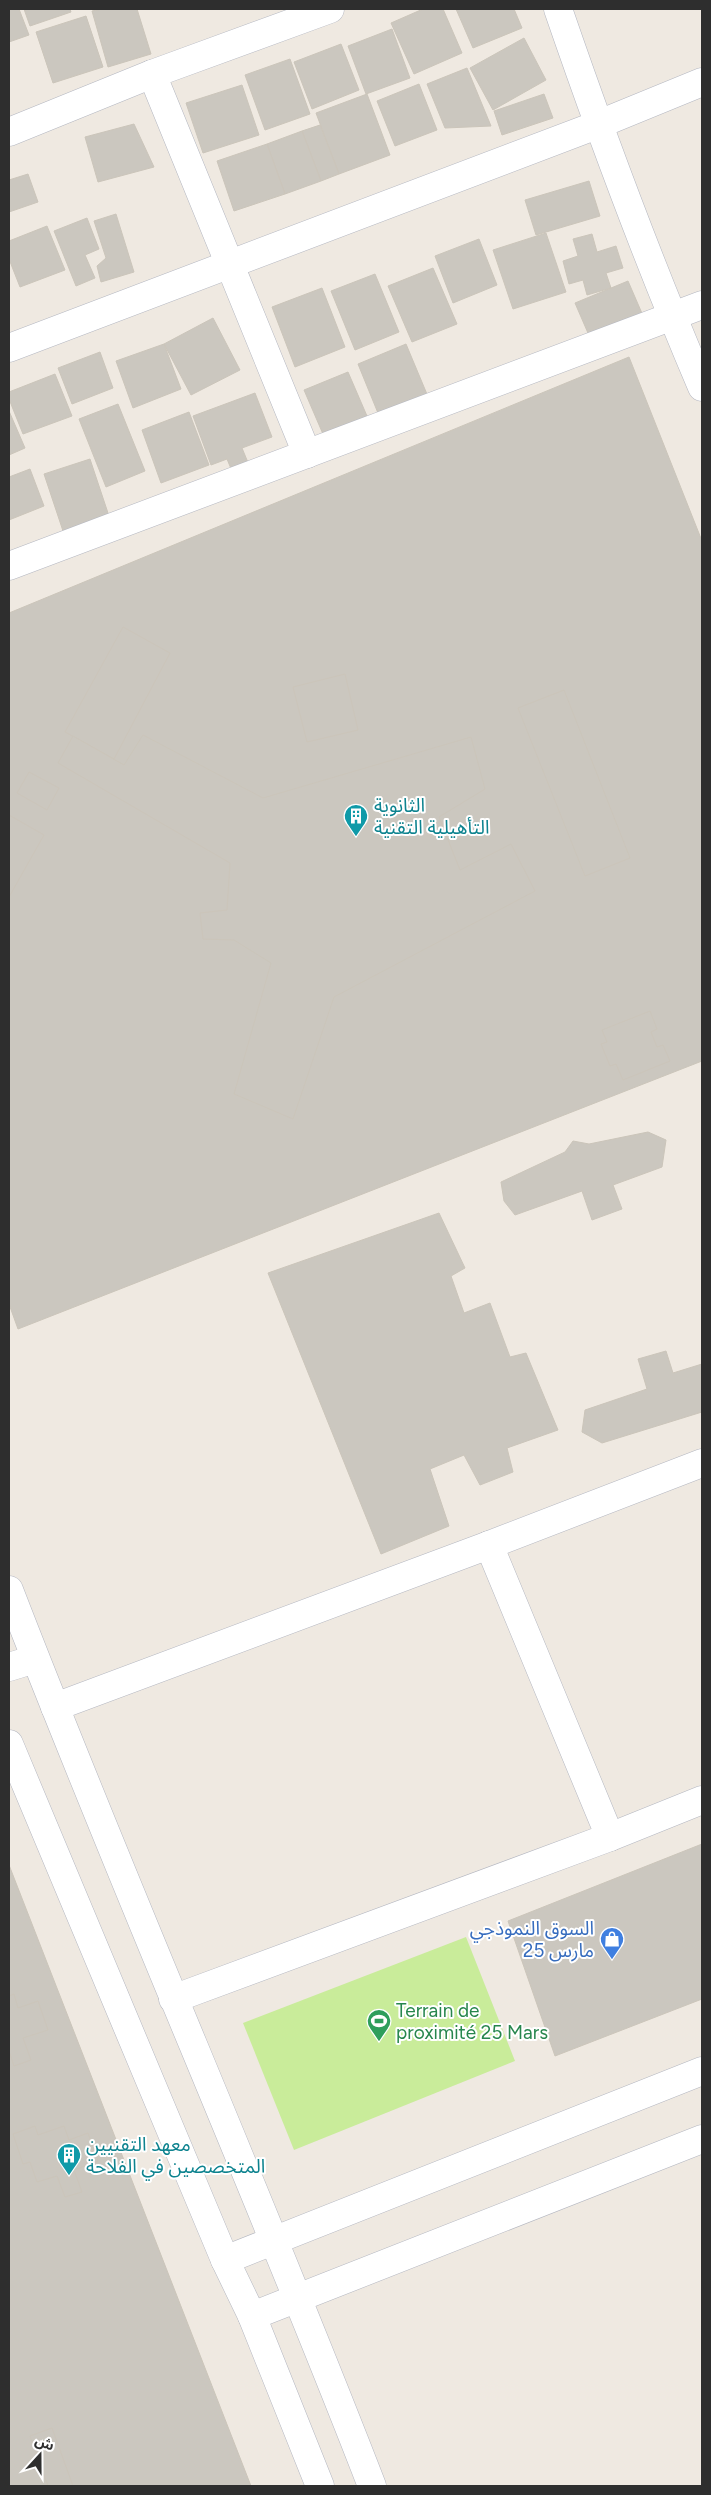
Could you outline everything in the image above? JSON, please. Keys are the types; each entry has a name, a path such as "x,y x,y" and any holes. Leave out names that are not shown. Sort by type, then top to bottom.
{"street":[{"path":"9,132 152,74 330,9"},
{"path":"558,9 598,125 672,317 702,387"},
{"path":"152,74 307,454"},
{"path":"9,348 598,125 702,82"},
{"path":"9,566 702,305"},
{"path":"55,1707 489,1545 702,1463"},
{"path":"489,1545 610,1837"},
{"path":"9,1590 173,1999 299,2298 372,2486"},
{"path":"9,1666 36,1659"},
{"path":"9,1744 225,2260 252,2316 320,2486"},
{"path":"173,1999 610,1837 702,1800"},
{"path":"225,2260 273,2239 702,2071"},
{"path":"252,2316 702,2139"}],"green space":[{"name":"Terrain de proximité 25 Mars","path":"466,1937 515,2061 294,2150 243,2023"}],"building":[{"path":"9,9 19,9 29,35 9,42"},
{"path":"24,9 70,9 71,12 30,26"},
{"path":"101,9 137,9 151,54 108,67 92,11"},
{"path":"423,9 443,9 462,53 414,74 391,23"},
{"path":"456,9 514,9 522,28 473,48"},
{"path":"86,16 103,67 53,83 36,32"},
{"path":"392,29 410,78 366,94 348,46"},
{"path":"524,38 546,80 493,110 470,68"},
{"path":"341,44 359,90 312,109 294,62"},
{"path":"290,59 310,114 265,130 245,75"},
{"path":"467,68 491,126 445,128 427,84"},
{"path":"419,84 437,130 395,146 377,101"},
{"path":"242,85 259,135 203,153 186,103"},
{"path":"367,94 390,155 339,174 316,113"},
{"path":"544,94 553,118 502,135 494,111"},
{"path":"134,124 154,167 98,182 85,137"},
{"path":"320,125 339,174 321,181 302,131"},
{"path":"302,131 321,181 285,194 267,144"},
{"path":"267,144 285,194 234,211 217,161"},
{"path":"28,174 38,202 9,212 9,180"},
{"path":"589,181 600,216 536,235 525,200"},
{"path":"116,214 134,272 101,282 97,266 106,258 94,221"},
{"path":"87,218 99,249 85,255 95,278 76,286 54,231"},
{"path":"47,226 65,270 20,287 9,259 9,241"},
{"path":"546,233 566,292 513,309 493,250"},
{"path":"592,234 597,252 616,246 623,268 606,273 611,288 587,295 583,280 569,284 563,261 578,256 573,239"},
{"path":"479,239 497,285 453,303 435,256"},
{"path":"433,268 457,324 412,342 388,286"},
{"path":"375,274 399,332 355,350 331,291"},
{"path":"628,281 644,318 591,340 575,303"},
{"path":"322,288 345,347 295,367 272,307"},
{"path":"213,318 240,370 191,395 164,344"},
{"path":"164,344 181,389 133,408 116,361"},
{"path":"406,344 429,399 380,418 358,364"},
{"path":"100,352 113,388 72,404 58,368"},
{"name":"الثانوية التأهيلية التقنية","path":"629,357 702,541 702,1061 18,1329 9,1304 9,613"},
{"path":"348,372 370,423 326,441 304,390"},
{"path":"55,374 72,416 23,434 9,399 9,392"},
{"path":"255,393 272,437 242,448 249,465 232,471 227,459 211,465 193,416"},
{"path":"118,404 145,471 106,487 79,419"},
{"path":"9,411 25,448 9,455"},
{"path":"189,412 209,465 161,483 142,430"},
{"path":"90,459 109,516 63,531 44,474"},
{"path":"30,469 44,506 9,520 9,477"},
{"path":"123,627 170,653 114,759 65,732"},
{"path":"345,674 358,730 307,742 293,687"},
{"path":"564,690 630,858 585,876 518,708"},
{"path":"143,735 263,798 471,737 485,789 439,817 460,870 511,844 535,891 334,997 293,1119 234,1094 271,963 234,940 203,939 200,913 227,910 230,863 58,763 73,736 124,765"},
{"path":"29,772 59,788 47,810 17,793"},
{"path":"9,815 44,835 9,897"},
{"path":"650,1011 657,1029 651,1032 657,1047 663,1045 670,1061 623,1080 616,1064 610,1066 601,1044 607,1042 602,1030"},
{"path":"648,1132 666,1140 662,1167 613,1185 622,1209 592,1220 582,1191 515,1215 504,1201 501,1182 565,1152 573,1141 589,1144"},
{"path":"439,1213 465,1268 451,1276 464,1313 490,1303 510,1357 526,1353 558,1430 507,1448 513,1472 480,1485 464,1455 430,1469 449,1526 381,1554 268,1273"},
{"path":"666,1351 673,1373 702,1364 702,1412 602,1443 582,1432 585,1410 647,1389 638,1359"},
{"name":"السوق النموذجي 25 مارس","path":"702,1844 702,1999 555,2056 508,1921"},
{"name":"معهد التقنيين المتخصصين في الفلاحة","path":"9,1865 251,2486 9,2486"},
{"path":"14,1994 18,2008 38,2001 48,2030 23,2038 31,2060 14,2066 9,2051 9,1996"},
{"path":"35,2126 38,2135 64,2126 69,2140 88,2133 98,2161 74,2170 82,2192 65,2197 57,2176 37,2182 30,2162 23,2164 13,2134"},
{"path":"52,2428 73,2486 48,2486 30,2436"}],"place":[{"name":"الثانوية التأهيلية التقنية","path":"356,837"},
{"name":"السوق النموذجي 25 مارس","path":"612,1960"},
{"name":"Terrain de proximité 25 Mars","path":"379,2042"},
{"name":"معهد التقنيين المتخصصين في الفلاحة","path":"69,2176"}]}
